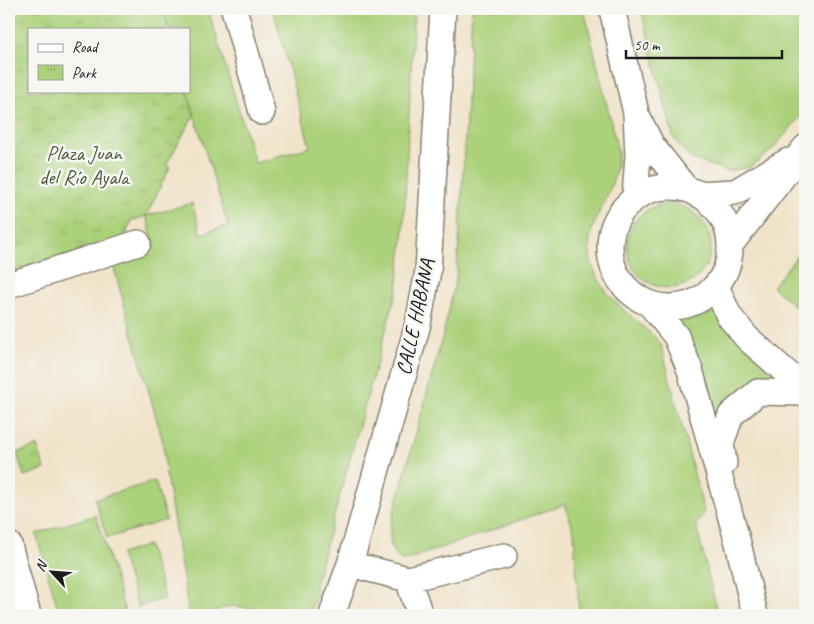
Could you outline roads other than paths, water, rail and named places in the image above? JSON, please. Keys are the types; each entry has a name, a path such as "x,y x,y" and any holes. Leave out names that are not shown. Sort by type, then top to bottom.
{"street":[{"path":"234,9 262,112"},
{"name":"CALLE HABANA","path":"332,615 350,564 418,324 428,272 442,9"},
{"path":"612,9 636,113 638,155 634,198"},
{"path":"636,113 652,146 692,191 714,206 725,224 730,245 726,266 716,286 702,298 686,305 668,307 650,304 634,295 621,282 612,265 610,247 613,228 622,212 634,198 650,190 668,187 692,191 735,192 778,168 804,149"},
{"path":"730,245 804,149"},
{"path":"9,285 138,243"},
{"path":"716,286 729,316 747,338 805,389"},
{"path":"650,304 676,336 690,370 756,615"},
{"path":"738,543 721,443 732,414 758,392 805,393"},
{"path":"9,546 28,615"},
{"path":"350,564 408,579 504,556"},
{"path":"408,579 420,615"}],"park label":[{"name":"Plaza Juan del Río Ayala","path":"84,165"}]}
